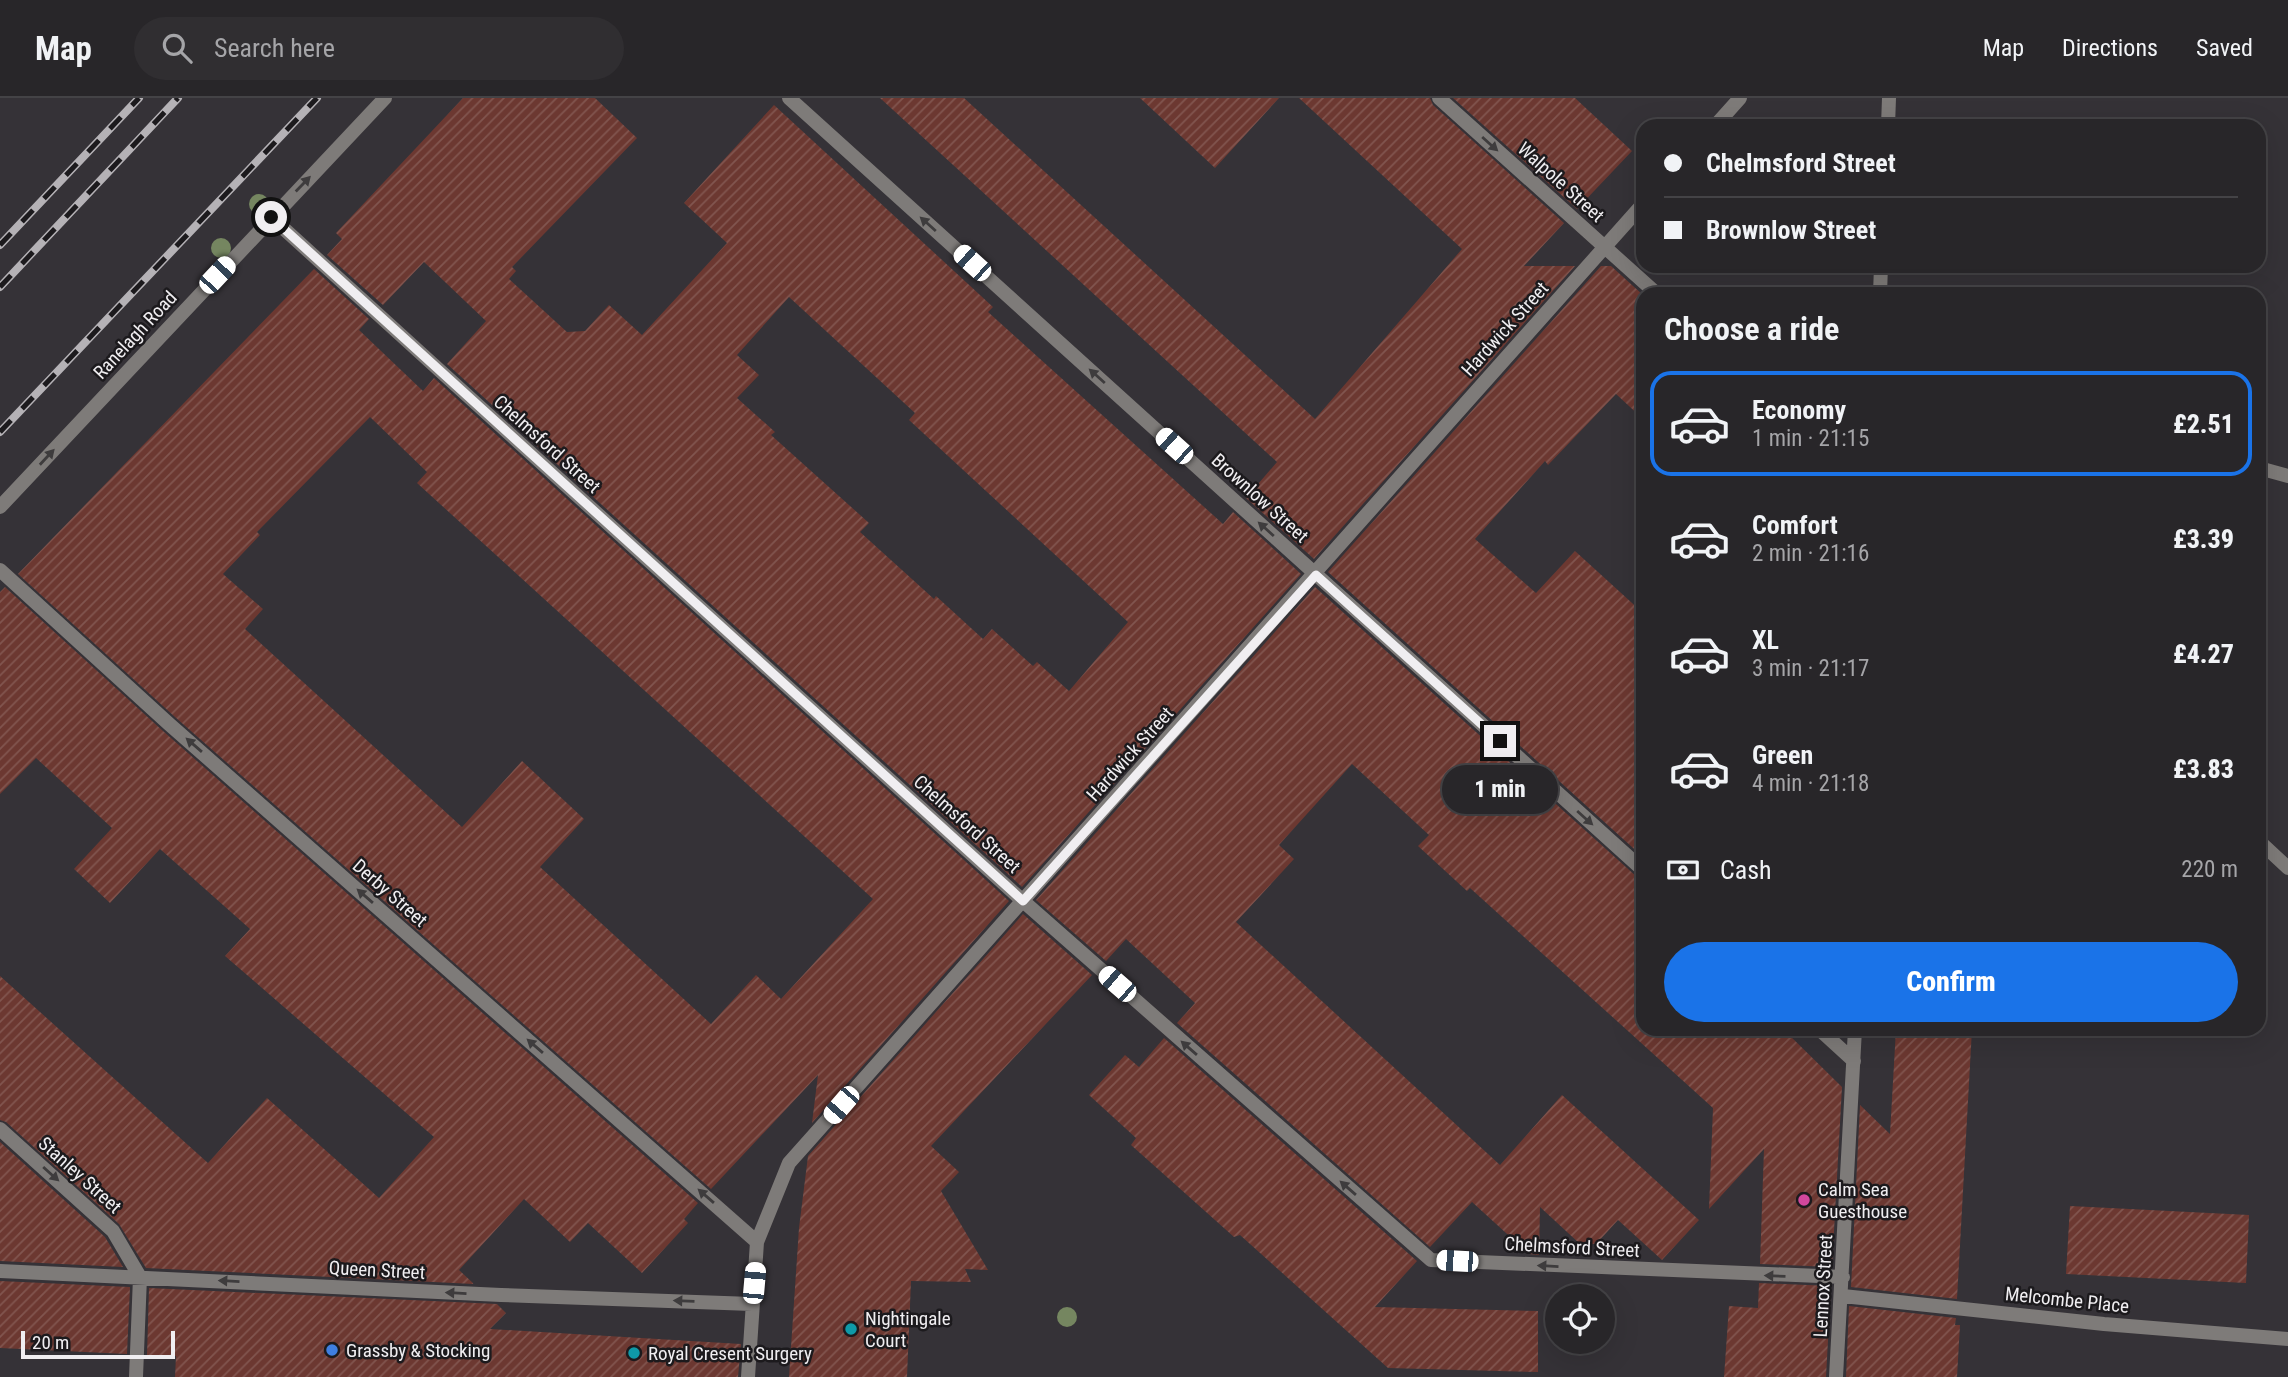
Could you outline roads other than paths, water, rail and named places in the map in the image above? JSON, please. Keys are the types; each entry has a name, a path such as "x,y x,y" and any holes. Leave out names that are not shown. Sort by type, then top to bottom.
{"street":[{"name":"Ranelagh Road","path":"0,507 385,98"},
{"name":"Brownlow Street","path":"789,98 1636,864"},
{"name":"Walpole Street","path":"1439,98 1649,287"},
{"path":"1721,119 1740,98"},
{"path":"1888,119 1889,98"},
{"name":"Hardwick Street","path":"748,1377 757,1241 789,1163 1316,575 1636,212"},
{"name":"Chelmsford Street","path":"271,217 1023,901 1430,1260 1843,1277"},
{"path":"2266,470 2288,477"},
{"name":"Derby Street","path":"0,570 169,724 757,1241"},
{"path":"2266,848 2288,868"},
{"path":"1827,1036 1854,1061"},
{"name":"Lennox Street","path":"1836,1377 1843,1296 1855,1036"},
{"name":"Stanley Street","path":"0,1129 113,1231 140,1277"},
{"name":"Queen Street","path":"0,1271 752,1304"},
{"path":"136,1377 140,1277"},
{"name":"Melcombe Place","path":"1843,1296 2104,1324 2288,1339"}],"railway":[{"path":"0,245 139,98"},
{"path":"0,287 178,98"},
{"path":"0,432 317,98"}],"place":[{"name":"Calm Sea Guesthouse","path":"1804,1200"},
{"name":"Nightingale Court","path":"851,1329"},
{"name":"Grassby & Stocking","path":"332,1350"},
{"name":"Royal Cresent Surgery","path":"634,1353"}]}
